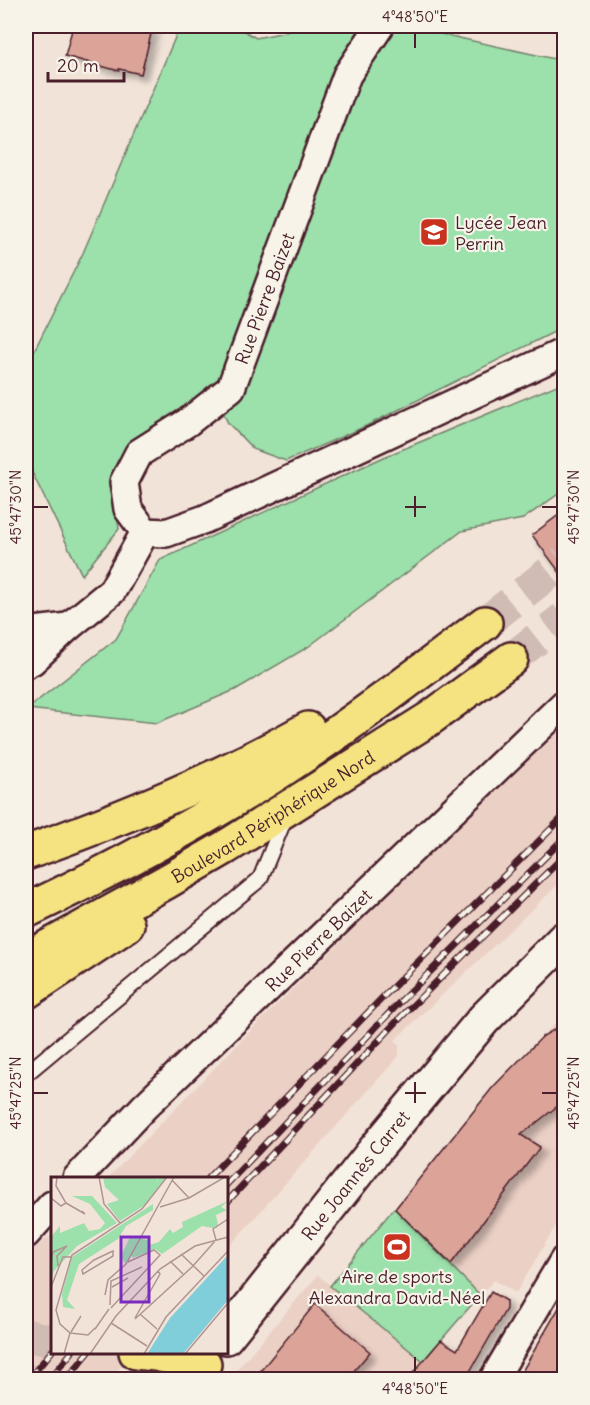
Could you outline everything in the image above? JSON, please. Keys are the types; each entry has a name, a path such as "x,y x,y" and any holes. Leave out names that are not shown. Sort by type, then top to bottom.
{"highway":[{"name":"Boulevard Périphérique Nord","path":"26,911 135,857 269,778 345,728 485,623"},
{"path":"26,853 203,784 270,750 453,648"},
{"name":"Boulevard Périphérique Nord","path":"26,958 166,882 348,771 429,719 511,659"},
{"path":"26,992 285,818 348,771"},
{"path":"156,1354 203,1365"}],"street":[{"name":"Rue Pierre Baizet","path":"144,532 128,509 124,482 140,453 188,422 231,388 347,75 380,26"},
{"path":"26,664 112,591 144,532 166,533 205,519 564,352"},
{"path":"26,633 68,627"},
{"name":"Rue Pierre Baizet","path":"79,1177 144,1107 564,704"},
{"name":"Rue Joannès Carret","path":"228,1334 378,1146 484,1019 564,939"},
{"path":"26,1232 51,1206"},
{"path":"493,1380 564,1260"}],"lane":[{"path":"26,1074 260,879 285,818"}],"shaded area":[{"path":"564,725 564,879 395,1040 399,1045 399,1056 228,1248 228,1177 109,1177 257,1024"},
{"path":"564,1014 564,1212 516,1293 494,1280 480,1295 394,1208 499,1080"},
{"path":"51,1235 51,1354 133,1354 119,1369 105,1379 26,1380 26,1256"},
{"path":"318,1275 423,1361 407,1379 228,1380"}],"green space":[{"path":"180,26 236,26 256,38 314,26 405,26 564,61 564,327 366,426 286,461 253,449 228,423 212,389 131,440 112,477 119,529 82,575 26,460 26,367 83,253"},
{"path":"564,382 564,490 523,519 462,531 308,647 235,690 157,723 27,709 116,639 160,560 384,457"},
{"name":"Aire de sports Alexandra David-Néel","path":"394,1208 480,1295 423,1361 330,1286"}],"building":[{"path":"73,26 153,26 141,74 119,69 119,71 65,56"},
{"path":"564,511 564,578 532,535"},
{"path":"564,1024 564,1101 521,1135 540,1147 451,1264 395,1209 493,1087 543,1036"},
{"path":"491,1292 506,1301 506,1309 465,1380 407,1380 441,1340 457,1350"},
{"path":"564,1299 564,1366 557,1380 517,1380"},
{"path":"315,1304 370,1352 346,1380 253,1380"}],"tunnel":[{"path":"485,623 564,561"},
{"path":"511,659 564,618"},
{"path":"26,1335 51,1341"}],"railway":[{"path":"209,1177 386,994 564,816"},
{"path":"228,1183 396,1006 564,838"},
{"path":"228,1201 402,1016 564,856"},
{"path":"28,1380 51,1352"},
{"path":"49,1380 70,1354"},
{"path":"66,1380 87,1354"}],"place":[{"name":"Lycée Jean Perrin","path":"434,232"},
{"name":"Aire de sports Alexandra David-Néel","path":"397,1247"}]}
